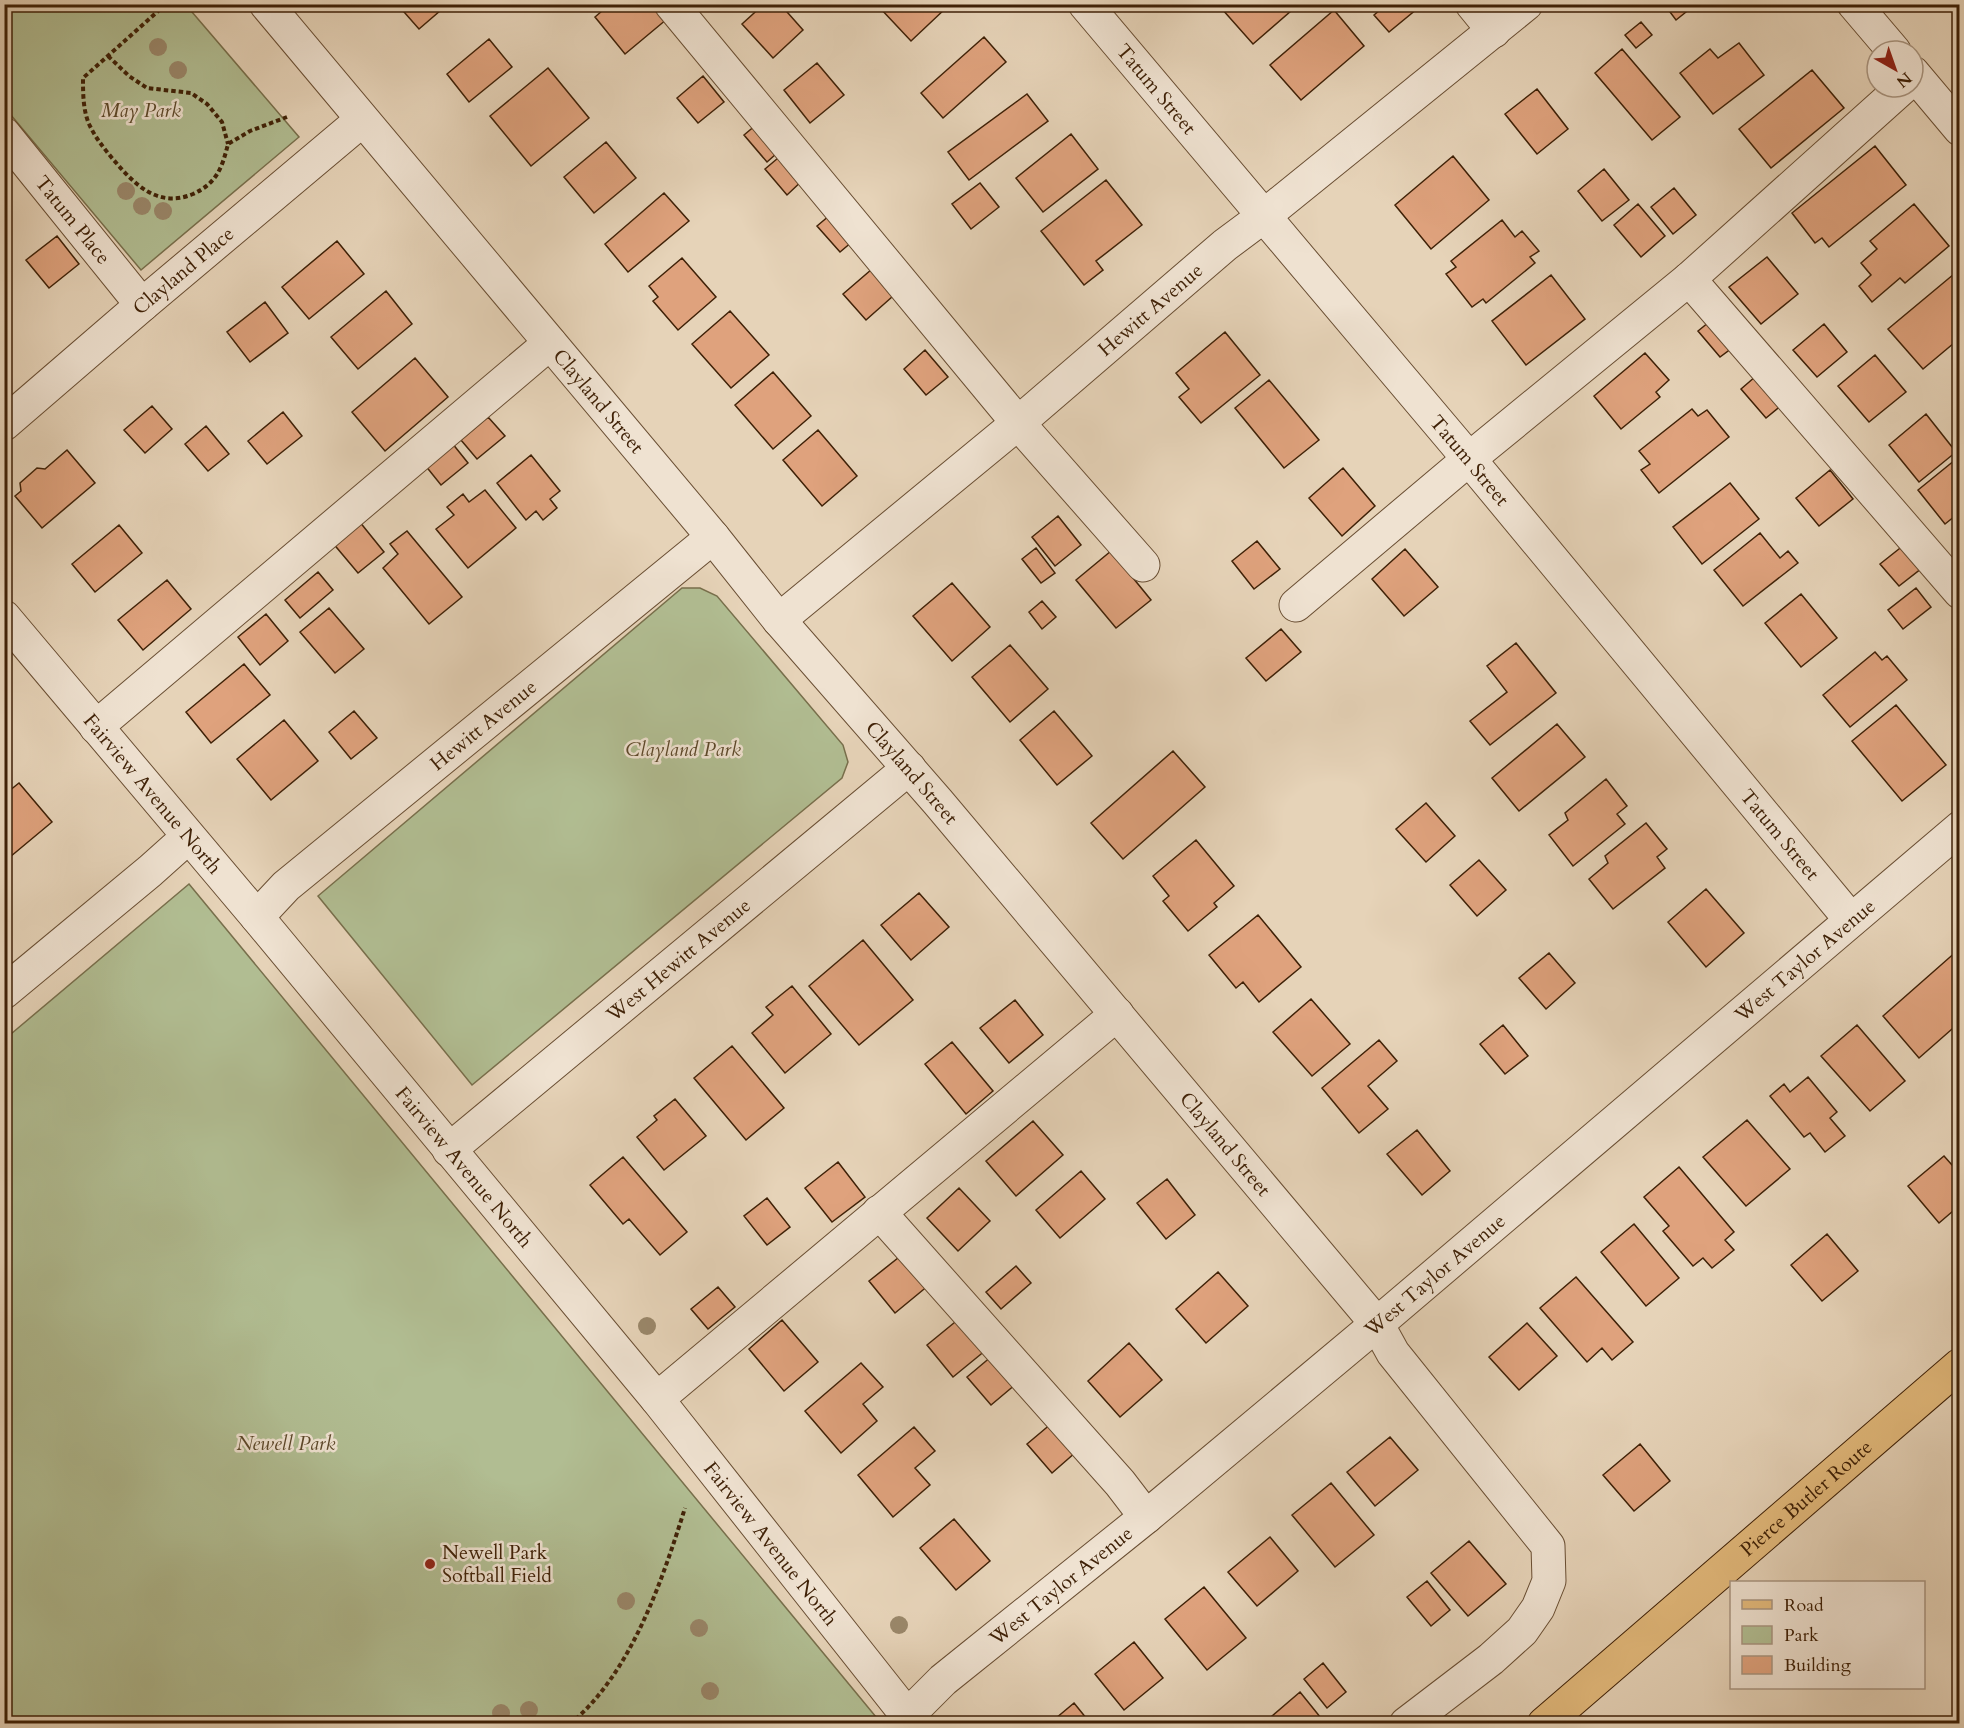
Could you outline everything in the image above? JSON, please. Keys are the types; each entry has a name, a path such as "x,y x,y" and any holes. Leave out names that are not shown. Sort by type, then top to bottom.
{"main road":[{"name":"Pierce Butler Route","path":"1544,1724 1959,1365"}],"street":[{"name":"Clayland Street","path":"266,4 713,537 779,620 909,768 1377,1324 1393,1353 1548,1546 1549,1581 1538,1608 1522,1631 1491,1659 1406,1724"},
{"path":"671,4 1017,423 1143,565"},
{"name":"Tatum Street","path":"1085,4 1469,459 1851,920"},
{"path":"1472,4 1494,31"},
{"name":"Hewitt Avenue","path":"779,620 1017,423 1225,245 1526,4"},
{"path":"1854,4 1884,39"},
{"path":"1925,94 1959,129"},
{"path":"1296,605 1469,459 1689,279 1889,99"},
{"name":"Clayland Place","path":"4,424 362,120"},
{"name":"Tatum Place","path":"4,134 142,305"},
{"path":"1689,279 1959,592"},
{"path":"96,727 550,343"},
{"name":"Hewitt Avenue","path":"257,917 286,886 713,537"},
{"name":"Fairview Avenue North","path":"4,617 257,917 657,1399 911,1720"},
{"name":"West Hewitt Avenue","path":"449,1150 909,768"},
{"name":"West Taylor Avenue","path":"911,1720 943,1680 1146,1516 1377,1324 1959,828"},
{"path":"4,992 188,837"},
{"path":"657,1399 1117,1014"},
{"path":"879,1212 1146,1516"}],"path":[{"path":"108,56 129,76 147,88 190,93 207,104 222,122 228,144 223,167 204,189 185,197 163,199 143,190 131,181 96,138 88,121 83,78 166,4"},
{"path":"228,144 250,131 287,117"},
{"path":"570,1724 612,1679 639,1629 662,1579 685,1508"}],"green space":[{"name":"May Park","path":"4,5 186,5 299,137 141,270 5,108"},
{"name":"Clayland Park","path":"682,588 700,588 717,596 843,745 848,762 842,778 472,1085 318,896"},
{"name":"Newell Park","path":"189,884 881,1723 5,1723 5,1039"}],"building":[{"path":"397,4 448,4 419,29"},
{"path":"610,4 665,4 673,14 625,54 595,17"},
{"path":"764,4 780,4 803,30 773,58 742,24"},
{"path":"884,4 943,4 946,8 911,41 880,8"},
{"path":"1227,4 1299,4 1253,44 1222,9"},
{"path":"1387,4 1423,4 1389,32 1374,15"},
{"path":"1664,4 1696,4 1676,20"},
{"path":"1334,10 1364,46 1301,100 1270,65"},
{"path":"1641,22 1652,35 1636,48 1625,35"},
{"path":"984,37 1006,62 943,118 921,93"},
{"path":"489,39 512,67 469,102 447,74"},
{"path":"1739,43 1764,75 1713,114 1680,73 1710,49 1718,58"},
{"path":"1622,49 1680,117 1652,140 1595,73"},
{"path":"817,63 844,95 810,123 784,90"},
{"path":"548,68 589,118 531,166 490,116"},
{"path":"1812,70 1844,108 1771,168 1739,129"},
{"path":"703,76 724,102 698,123 677,98"},
{"path":"1537,89 1568,129 1537,154 1505,114"},
{"path":"1027,94 1048,121 969,180 948,152"},
{"path":"763,119 785,146 767,162 744,135"},
{"path":"1071,134 1098,169 1043,212 1016,178"},
{"path":"606,142 636,178 594,213 564,177"},
{"path":"1875,146 1906,185 1829,247 1822,238 1815,243 1792,213"},
{"path":"784,153 805,178 787,195 765,169"},
{"path":"1453,156 1489,200 1431,249 1395,205"},
{"path":"1604,169 1629,200 1602,221 1578,191"},
{"path":"1106,180 1142,225 1096,261 1103,270 1084,285 1041,231"},
{"path":"980,183 999,207 971,229 952,204"},
{"path":"1674,188 1696,215 1673,234 1651,207"},
{"path":"664,193 689,221 628,272 605,244"},
{"path":"1638,204 1665,236 1641,257 1614,225"},
{"path":"1914,204 1949,246 1905,283 1900,278 1872,302 1859,286 1871,275 1861,263 1877,249 1870,241"},
{"path":"836,210 859,236 840,252 817,226"},
{"path":"1502,220 1515,237 1522,231 1539,251 1530,257 1535,263 1486,303 1483,299 1472,307 1446,274 1456,267 1451,261"},
{"path":"57,236 79,264 49,288 26,260"},
{"path":"337,241 364,274 309,319 282,287"},
{"path":"1767,257 1798,294 1761,324 1729,287"},
{"path":"682,258 716,297 678,330 653,301 658,297 649,286"},
{"path":"879,263 901,289 866,320 843,294"},
{"path":"1960,269 1960,338 1923,369 1888,329"},
{"path":"1551,275 1585,319 1526,365 1492,321"},
{"path":"386,291 412,324 358,369 331,337"},
{"path":"265,302 288,333 250,362 227,332"},
{"path":"730,311 769,355 731,388 692,344"},
{"path":"1714,318 1736,345 1720,357 1698,331"},
{"path":"1824,324 1847,352 1817,377 1793,350"},
{"path":"1225,332 1260,375 1201,423 1179,397 1189,389 1176,373"},
{"path":"925,350 948,377 926,395 904,369"},
{"path":"1645,353 1669,380 1656,392 1660,397 1621,429 1594,396"},
{"path":"1875,355 1906,392 1869,422 1838,386"},
{"path":"415,358 448,397 385,451 352,412"},
{"path":"1763,370 1788,400 1766,418 1741,389"},
{"path":"773,372 811,416 773,449 735,405"},
{"path":"1269,380 1319,440 1284,468 1235,408"},
{"path":"152,406 172,429 145,453 124,430"},
{"path":"1692,409 1698,416 1707,410 1729,437 1659,493 1641,470 1650,464 1639,451"},
{"path":"283,412 302,436 267,464 248,441"},
{"path":"1926,414 1956,452 1919,482 1889,445"},
{"path":"488,417 505,436 477,459 461,440"},
{"path":"206,426 229,454 208,471 185,444"},
{"path":"818,430 857,476 822,506 783,460"},
{"path":"452,443 468,463 441,485 425,465"},
{"path":"67,450 95,483 42,528 15,496 21,491 20,483 37,468 45,469"},
{"path":"531,455 560,491 550,499 557,508 543,520 536,511 526,520 497,483"},
{"path":"1955,460 1960,466 1960,512 1945,524 1918,490"},
{"path":"1343,468 1375,506 1342,536 1309,498"},
{"path":"1830,470 1853,499 1819,526 1796,498"},
{"path":"1730,483 1759,519 1702,564 1673,527"},
{"path":"485,490 516,528 468,568 436,529 454,515 447,507 463,494 469,502"},
{"path":"1058,516 1081,545 1055,566 1032,537"},
{"path":"359,521 384,552 358,573 332,542"},
{"path":"119,525 142,553 95,592 72,564"},
{"path":"407,531 462,597 429,624 383,568 398,554 390,544"},
{"path":"1760,533 1780,558 1788,551 1798,563 1743,606 1714,570"},
{"path":"1257,541 1280,569 1254,589 1232,561"},
{"path":"1904,545 1922,568 1899,586 1880,564"},
{"path":"1036,548 1055,573 1041,583 1022,559"},
{"path":"1405,549 1438,587 1404,616 1372,579"},
{"path":"1111,551 1151,600 1116,628 1076,580"},
{"path":"318,572 333,590 300,618 285,600"},
{"path":"167,580 191,609 143,650 118,620"},
{"path":"952,583 990,627 952,661 913,616"},
{"path":"1916,588 1931,607 1903,629 1888,610"},
{"path":"1801,594 1837,638 1801,667 1765,623"},
{"path":"1042,601 1056,617 1042,629 1029,612"},
{"path":"329,608 364,649 335,673 300,632"},
{"path":"266,614 288,641 260,665 238,637"},
{"path":"1281,629 1301,652 1266,681 1246,658"},
{"path":"1516,643 1556,693 1490,745 1470,721 1507,692 1487,666"},
{"path":"1010,645 1048,689 1010,722 972,677"},
{"path":"1875,652 1882,660 1887,656 1907,680 1850,727 1823,695"},
{"path":"244,664 270,695 211,743 186,712"},
{"path":"1896,705 1946,765 1902,801 1852,741"},
{"path":"354,711 377,738 351,759 329,732"},
{"path":"1054,711 1092,756 1057,785 1020,740"},
{"path":"284,720 318,761 271,800 237,759"},
{"path":"1557,724 1585,757 1519,811 1492,778"},
{"path":"1173,751 1205,787 1123,859 1091,823"},
{"path":"1606,779 1627,806 1617,814 1625,824 1573,866 1549,835 1568,820 1565,813"},
{"path":"19,783 52,822 4,862 4,795"},
{"path":"1426,803 1455,836 1426,862 1396,829"},
{"path":"1646,823 1667,849 1657,857 1665,868 1613,909 1589,879 1608,863 1605,856"},
{"path":"1196,840 1234,886 1214,903 1217,907 1188,931 1163,901 1169,896 1153,876"},
{"path":"1479,860 1506,890 1477,916 1450,885"},
{"path":"1706,889 1744,933 1706,967 1668,922"},
{"path":"919,893 949,927 911,960 881,925"},
{"path":"1258,915 1301,967 1259,1002 1243,982 1236,988 1209,955"},
{"path":"863,940 913,1000 859,1045 809,986"},
{"path":"1958,950 1960,1022 1919,1058 1883,1016"},
{"path":"1549,953 1575,983 1546,1009 1519,978"},
{"path":"792,986 831,1034 785,1073 752,1033 773,1015 766,1007"},
{"path":"1311,999 1350,1044 1312,1076 1273,1032"},
{"path":"1015,1000 1043,1035 1009,1063 980,1028"},
{"path":"1503,1025 1528,1056 1505,1074 1480,1044"},
{"path":"1857,1025 1905,1081 1870,1111 1821,1056"},
{"path":"1379,1040 1397,1061 1368,1086 1388,1109 1359,1133 1322,1088"},
{"path":"952,1042 993,1091 966,1114 925,1064"},
{"path":"732,1046 784,1108 746,1140 694,1078"},
{"path":"1808,1077 1837,1112 1830,1118 1845,1136 1825,1152 1810,1133 1804,1137 1770,1096 1784,1084 1790,1092"},
{"path":"675,1099 706,1136 664,1170 637,1137 657,1120 654,1116"},
{"path":"1747,1120 1790,1169 1746,1206 1703,1157"},
{"path":"1033,1121 1063,1155 1016,1196 986,1161"},
{"path":"1417,1130 1450,1171 1422,1195 1387,1154"},
{"path":"1944,1156 1960,1174 1960,1205 1939,1223 1908,1186"},
{"path":"623,1157 687,1232 660,1255 629,1219 623,1224 590,1185"},
{"path":"838,1162 865,1197 832,1222 805,1188"},
{"path":"1679,1167 1734,1232 1725,1240 1734,1250 1712,1268 1703,1258 1693,1266 1663,1231 1669,1226 1644,1197"},
{"path":"1081,1171 1105,1199 1060,1238 1036,1210"},
{"path":"1167,1179 1195,1215 1166,1239 1137,1203"},
{"path":"959,1188 990,1221 958,1251 927,1218"},
{"path":"767,1198 790,1227 767,1245 744,1216"},
{"path":"1634,1224 1679,1278 1646,1306 1601,1252"},
{"path":"1827,1234 1858,1271 1822,1301 1791,1265"},
{"path":"903,1254 929,1285 895,1313 869,1281"},
{"path":"1016,1266 1031,1283 1001,1309 986,1292"},
{"path":"1218,1272 1248,1306 1206,1343 1176,1309"},
{"path":"1576,1277 1633,1342 1612,1360 1602,1348 1587,1362 1540,1308"},
{"path":"718,1287 735,1307 708,1329 691,1309"},
{"path":"960,1318 986,1350 953,1377 927,1345"},
{"path":"782,1320 818,1362 784,1391 749,1349"},
{"path":"1527,1323 1557,1356 1519,1390 1489,1357"},
{"path":"1129,1343 1162,1380 1120,1417 1088,1381"},
{"path":"992,1356 1016,1384 991,1405 967,1377"},
{"path":"861,1363 883,1387 863,1404 877,1421 841,1453 805,1411"},
{"path":"1052,1423 1076,1452 1052,1473 1027,1444"},
{"path":"914,1427 935,1451 915,1468 930,1485 893,1517 858,1475"},
{"path":"1390,1437 1418,1470 1375,1506 1347,1472"},
{"path":"1640,1444 1670,1481 1634,1511 1603,1475"},
{"path":"1331,1483 1374,1535 1335,1567 1292,1515"},
{"path":"954,1519 990,1561 956,1590 920,1548"},
{"path":"1270,1537 1298,1571 1257,1606 1228,1572"},
{"path":"1469,1541 1506,1584 1468,1616 1431,1573"},
{"path":"1427,1581 1450,1610 1431,1626 1407,1597"},
{"path":"1204,1587 1246,1638 1207,1670 1165,1619"},
{"path":"1134,1642 1163,1678 1124,1710 1095,1674"},
{"path":"1323,1663 1346,1692 1327,1708 1304,1679"},
{"path":"1300,1692 1325,1723 1266,1724 1265,1722"},
{"path":"1074,1703 1091,1724 1049,1724"}],"place":[{"name":"Newell Park Softball Field","path":"430,1564"}]}
